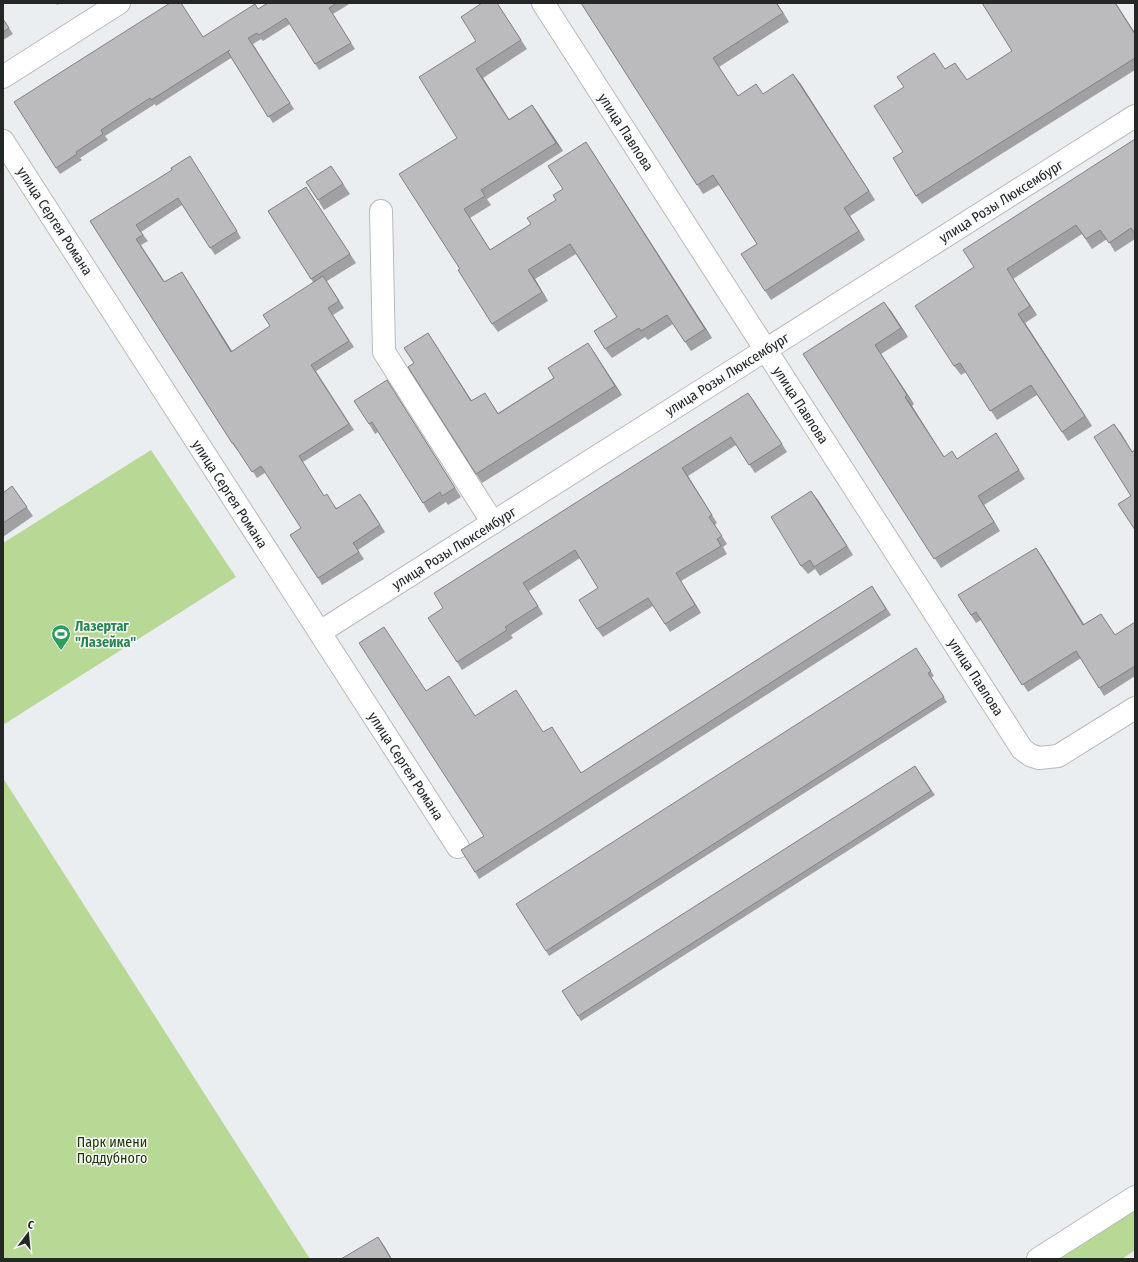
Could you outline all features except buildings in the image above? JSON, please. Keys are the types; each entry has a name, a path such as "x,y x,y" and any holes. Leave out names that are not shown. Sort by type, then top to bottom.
{"street":[{"path":"3,77 120,3"},
{"name":"улица Павлова","path":"543,3 1022,749 1030,755 1039,758 1058,756 1135,708"},
{"name":"улица Розы Люксембург","path":"320,632 1135,116"},
{"name":"улица Сергея Романа","path":"3,141 458,847"},
{"path":"381,211 384,352 493,523"},
{"path":"1038,1259 1135,1198"}],"green space":[{"name":"Лазертаг \"Лазейка\"","path":"151,450 236,577 3,725 3,543"},
{"name":"Парк имени Поддубного","path":"3,778 310,1259 3,1259"},
{"path":"1135,1208 1135,1250 1122,1259 1054,1259"}],"place":[{"name":"Лазертаг \"Лазейка\"","path":"61,651"}]}
